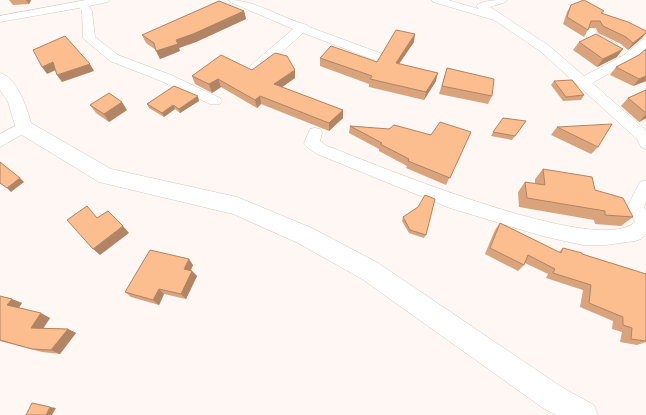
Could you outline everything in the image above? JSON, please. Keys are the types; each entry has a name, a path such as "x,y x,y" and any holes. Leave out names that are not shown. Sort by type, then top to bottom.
{"street":[{"path":"0,19 104,0"},
{"path":"234,0 287,23 376,56"},
{"path":"437,0 497,18"},
{"path":"451,5 474,8 502,0"},
{"path":"83,5 86,11 89,38 114,58 166,78 215,101"},
{"path":"481,6 544,48 643,136 646,143"},
{"path":"255,69 303,28"},
{"path":"591,30 591,36 616,48 628,58"},
{"path":"582,83 628,58 646,43"},
{"path":"0,78 16,101 23,128 106,176 237,206 306,236 370,271 553,398 584,415"},
{"path":"0,141 23,128"},
{"path":"315,133 312,143 322,150 456,203 542,228 583,237 606,237 635,233 646,224 635,207 646,187"}],"building":[{"path":"584,0 604,11 601,13 628,22 646,31 646,33 633,43 626,37 603,26 600,21 591,21 588,30 567,17 571,5"},
{"path":"219,1 244,11 176,40 178,44 156,51 154,43 142,35"},
{"path":"396,30 415,34 396,63 438,73 426,92 370,79 372,76 320,58 331,46 377,62"},
{"path":"596,34 623,49 603,59 579,42"},
{"path":"65,36 90,64 57,75 53,62 42,67 33,50"},
{"path":"646,49 646,76 639,79 616,67 639,55"},
{"path":"275,53 287,56 295,70 274,84 343,110 329,123 260,96 255,100 218,79 209,84 192,76 221,55 252,70"},
{"path":"447,68 494,79 492,96 442,86"},
{"path":"572,80 584,95 566,97 554,81"},
{"path":"174,86 198,96 179,109 173,105 162,113 147,104"},
{"path":"646,90 646,113 628,98"},
{"path":"109,93 122,102 104,114 90,105"},
{"path":"503,118 526,121 515,136 493,132"},
{"path":"440,122 471,132 450,178 408,161 409,159 350,126 389,129 394,125 431,135"},
{"path":"612,124 598,147 557,127"},
{"path":"0,162 20,178 7,188 0,183"},
{"path":"543,169 592,177 595,190 623,198 633,217 605,215 605,211 527,198 525,182 545,185"},
{"path":"425,195 435,199 426,235 410,230 403,217 418,207"},
{"path":"87,206 97,218 108,211 123,226 93,249 67,220"},
{"path":"500,223 561,253 563,248 646,274 646,341 631,339 632,328 623,325 623,317 589,303 591,285 553,273 555,269 528,255 524,265 490,248"},
{"path":"150,250 189,259 184,269 192,271 181,294 159,289 153,300 125,292"},
{"path":"0,296 12,299 7,305 41,313 31,328 68,329 51,350 32,349 0,340"},
{"path":"32,403 50,407 46,415 26,415"}]}
